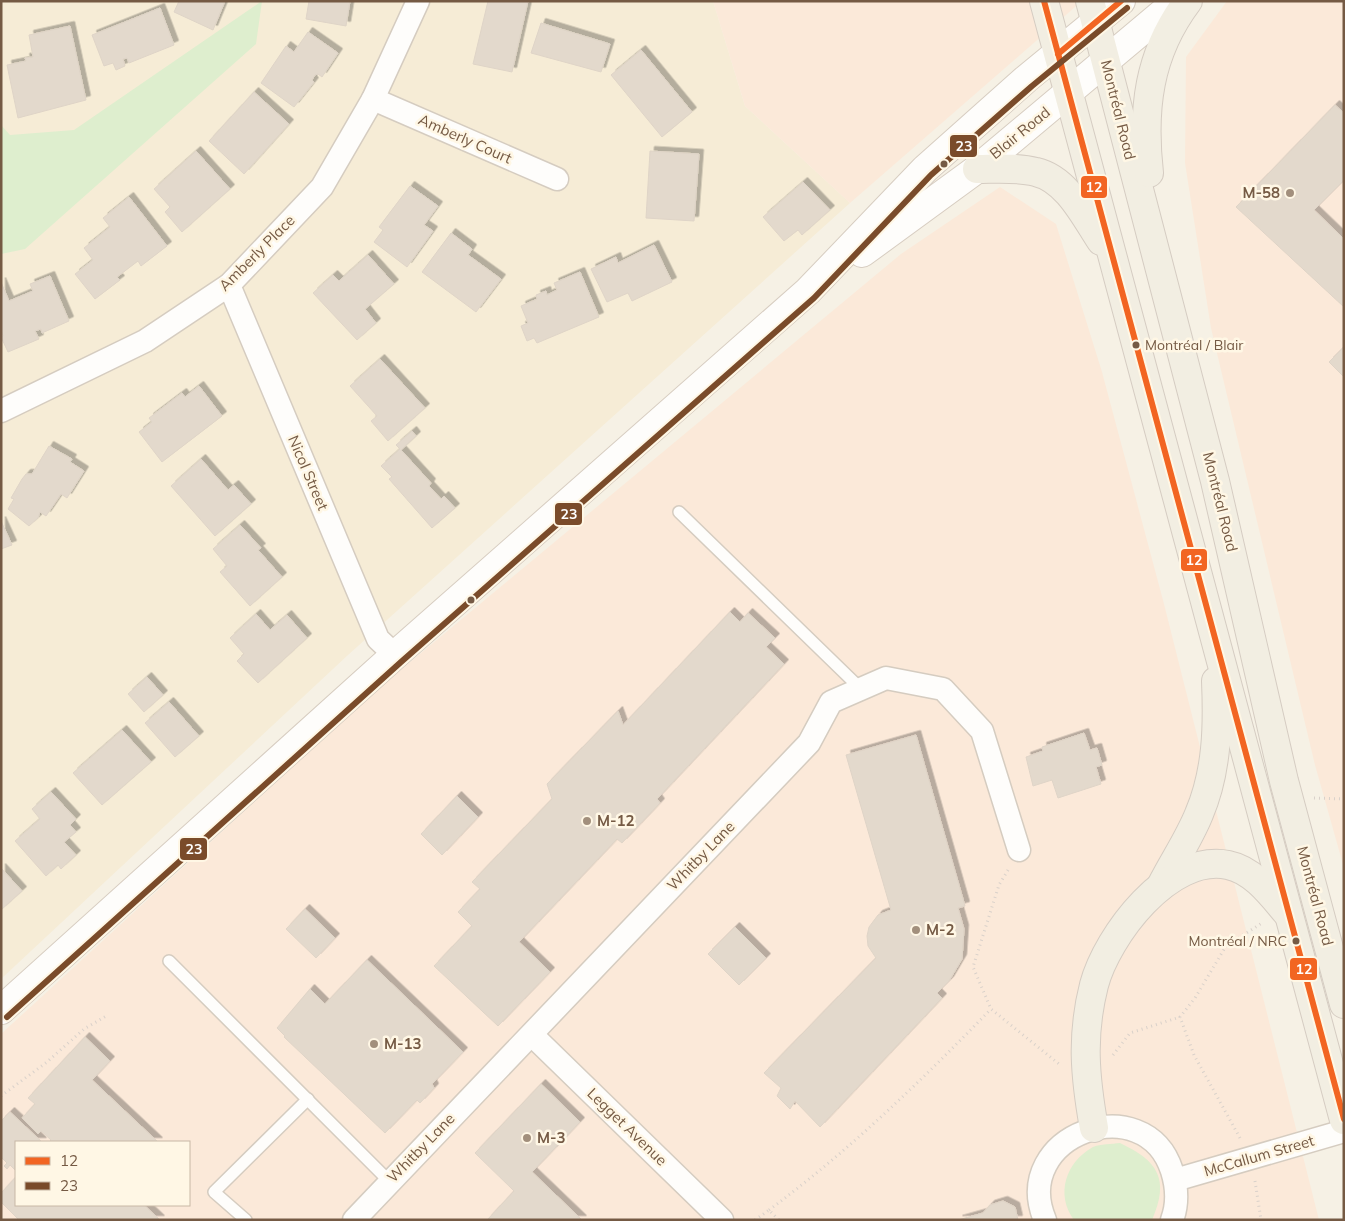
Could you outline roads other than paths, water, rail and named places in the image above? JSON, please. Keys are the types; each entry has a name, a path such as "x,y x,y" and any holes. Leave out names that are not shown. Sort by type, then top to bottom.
{"main road":[{"name":"Montréal Road","path":"1044,1 1344,1120"},
{"path":"1158,269 1145,135 1147,103 1154,68 1162,47 1188,1"},
{"name":"Montréal Road","path":"1093,12 1225,523 1284,781 1344,1004"},
{"path":"977,169 1028,170 1038,172 1051,179 1071,196 1112,258"},
{"path":"1094,1128 1086,1079 1084,1043 1094,984 1102,963 1119,932 1161,886 1199,815 1212,773 1217,715 1213,630"},
{"path":"1161,886 1183,872 1213,863 1227,864 1253,877 1290,916"}],"street":[{"name":"Amberly Place","path":"1,411 145,341 229,285 322,187 373,99 418,1"},
{"name":"Blair Road","path":"1,1010 395,656 808,291 925,169 1026,79 1058,54 1093,12 1121,1"},
{"name":"Blair Road","path":"808,291 977,169 1069,94 1177,1"},
{"name":"Amberly Court","path":"373,99 557,179"},
{"name":"Nicol Street","path":"229,285 378,639 395,656"},
{"name":"Whitby Lane","path":"354,1220 389,1181 532,1035 810,743 831,702 886,678 943,689 982,731 1019,850"},
{"name":"Legget Avenue","path":"532,1035 722,1220"},
{"path":"1044,1220 1040,1203 1040,1182 1050,1158 1067,1139 1094,1128 1113,1127 1140,1134 1156,1146 1165,1157 1175,1180 1177,1194 1172,1220"},
{"name":"McCallum Street","path":"1175,1180 1344,1131"}],"lane":[{"path":"679,512 861,689"},
{"path":"170,961 389,1181"},
{"path":"246,1220 214,1192 308,1099"}],"place":[{"name":"M-58","path":"1290,193"},
{"name":"Montréal / Blair","path":"1136,345"},
{"name":"M-12","path":"587,821"},
{"name":"M-2","path":"916,930"},
{"name":"Montréal / NRC","path":"1296,941"},
{"name":"M-13","path":"374,1044"},
{"name":"M-3","path":"527,1138"}]}
